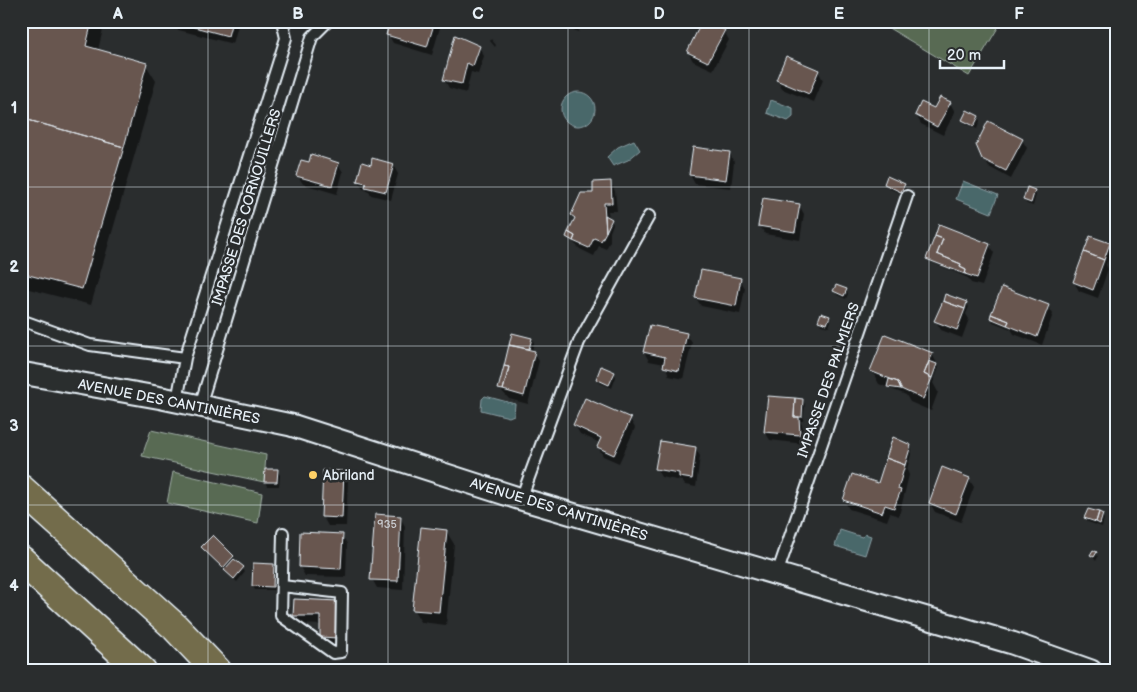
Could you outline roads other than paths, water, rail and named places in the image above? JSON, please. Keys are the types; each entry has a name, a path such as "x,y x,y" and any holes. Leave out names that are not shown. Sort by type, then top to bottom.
{"highway":[{"path":"21,489 175,627 217,671"},
{"path":"21,560 142,671"}],"street":[{"name":"AVENUE DES CANTINIÈRES","path":"21,373 177,401 291,425 521,499 1012,643 1091,671"}],"lane":[{"path":"177,401 185,358 286,38 282,21"},
{"name":"IMPASSE DES CORNOUILLERS","path":"200,406 312,37 328,21"},
{"name":"IMPASSE DES PALMIERS","path":"777,574 907,196"},
{"path":"521,499 579,342 649,216"},
{"path":"21,320 90,345 185,358"},
{"path":"282,586 342,594 341,652 333,653 282,616 282,586 284,533"}],"water":[{"path":"578,92 590,97 595,109 590,121 578,126 566,121 561,109 566,97"},
{"path":"771,100 793,108 793,117 788,121 767,113"},
{"path":"634,140 640,150 628,160 613,166 607,157 618,147"},
{"path":"963,181 998,195 991,213 956,199"},
{"path":"485,396 515,404 514,415 509,417 481,410 482,399"},
{"path":"840,530 862,537 865,534 871,536 865,555 835,546"}],"place":[{"name":"Abriland","path":"313,475"}]}
